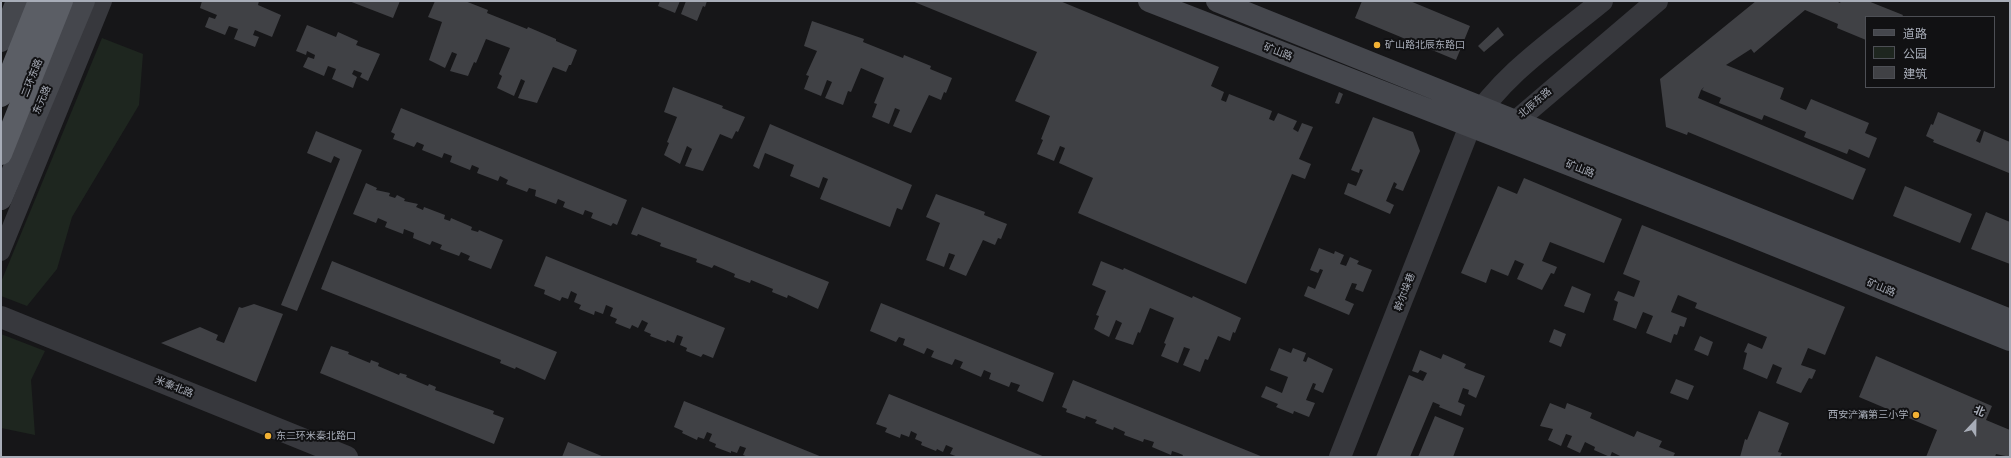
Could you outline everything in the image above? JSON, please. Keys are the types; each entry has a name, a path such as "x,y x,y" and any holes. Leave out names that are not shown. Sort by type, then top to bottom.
{"highway":[{"path":"1,96 39,1"},
{"name":"二环东路","path":"1,154 62,1"}],"main road":[{"path":"1,41 17,1"},
{"name":"东元路","path":"1,199 84,1"},
{"name":"矿山路","path":"1148,1 1476,117"},
{"name":"矿山路","path":"1217,1 1476,117 1737,230 2010,340"},
{"name":"矿山路","path":"1515,122 2010,320"}],"street":[{"path":"1,252 103,1"},
{"path":"1476,117 1520,68 1602,1"},
{"name":"北辰东路","path":"1476,117 1515,122 1657,1"},
{"name":"幹尔垛巷","path":"1340,457 1476,117"},
{"name":"米秦北路","path":"1,317 347,457"}],"green space":[{"path":"102,38 143,54 139,105 72,217 57,269 27,306 1,296 1,282"},
{"path":"1,334 45,351 31,380 35,435 1,428"}],"building":[{"path":"202,1 259,1 258,5 281,15 272,37 255,30 253,35 259,37 255,47 234,39 238,29 229,26 225,35 205,27 209,17 215,19 217,15 200,8"},
{"path":"349,1 400,1 393,18"},
{"path":"435,1 465,1 488,10 487,13 527,29 528,27 556,39 556,41 577,50 571,65 569,65 566,72 553,67 537,103 518,98 525,81 521,79 514,96 497,88 502,76 499,74 510,48 486,39 476,63 474,62 468,76 450,71 457,54 452,52 445,68 429,60 442,22 428,17"},
{"path":"660,1 680,1 675,13 658,6"},
{"path":"686,1 707,1 705,7 703,6 697,21 681,14"},
{"path":"912,1 1060,1 1219,67 1211,86 1224,92 1221,100 1226,102 1229,94 1272,111 1269,119 1274,121 1278,113 1297,121 1293,129 1298,132 1302,123 1313,127 1299,159 1311,164 1305,179 1292,174 1246,284 1078,213 1093,178 1059,163 1065,148 1060,146 1054,161 1037,154 1050,116 1015,101 1037,52"},
{"path":"1362,1 1410,1 1470,26 1456,60 1355,18"},
{"path":"1756,1 1836,1 1840,3 1841,1 1868,1 1903,15 1865,16 1865,40 1837,28 1838,24 1805,10 1754,53 1751,49 1726,65 1784,88 1780,99 1806,110 1811,99 1869,123 1865,133 1877,138 1869,158 1849,149 1847,154 1804,137 1806,132 1764,115 1762,120 1719,103 1721,98 1702,90 1704,87 1701,90 1698,98 1866,169 1853,200 1688,132 1687,135 1666,127 1660,79"},
{"path":"812,21 864,39 863,42 903,58 904,55 931,66 930,69 952,78 946,93 944,92 941,100 929,95 911,133 893,126 900,110 895,108 889,124 872,117 877,104 874,103 884,78 861,68 851,92 848,91 843,105 825,98 832,82 827,80 821,96 804,89 809,76 806,75 817,51 804,46"},
{"path":"307,25 336,37 338,32 358,41 356,45 380,54 368,81 360,77 362,73 354,70 352,74 357,77 353,88 332,79 336,69 328,66 324,76 303,67 308,57 314,59 315,55 307,51 306,55 296,51"},
{"path":"1498,27 1504,35 1484,52 1478,46"},
{"path":"673,87 723,106 722,108 745,117 738,132 736,131 732,139 720,134 703,171 685,166 692,149 687,146 680,164 664,155 669,143 667,142 677,117 664,112"},
{"path":"1339,92 1343,94 1339,104 1335,103"},
{"path":"401,108 627,200 617,225 613,223 611,226 591,218 593,213 585,210 583,215 563,207 565,202 558,199 556,204 535,196 536,190 529,188 527,192 506,184 508,180 500,176 498,181 477,173 479,168 472,165 470,170 450,162 452,156 444,153 442,158 422,150 424,145 417,142 414,147 393,139 395,134 391,132"},
{"path":"1938,112 1981,130 1976,141 1980,143 1984,131 2010,142 2009,173 1933,142 1934,140 1926,136 1931,124 1933,125"},
{"path":"1373,117 1413,132 1420,151 1403,191 1395,188 1397,184 1394,182 1386,201 1394,205 1390,214 1344,194 1348,183 1356,186 1363,170 1360,169 1359,173 1351,170"},
{"path":"770,124 912,185 902,210 897,208 890,227 820,199 828,179 823,177 819,188 790,176 794,165 765,153 759,169 753,166"},
{"path":"316,131 362,150 297,311 281,305 340,159 334,156 331,163 307,153"},
{"path":"1524,178 1622,219 1604,263 1550,242 1542,261 1557,267 1554,274 1551,273 1542,290 1517,279 1524,264 1515,260 1508,276 1491,269 1486,283 1461,273 1498,186 1517,194"},
{"path":"366,183 377,188 376,190 390,193 389,196 395,198 397,195 405,199 404,201 418,204 416,207 423,210 424,207 445,215 444,219 450,221 451,218 472,227 471,230 478,232 479,230 503,240 491,269 468,260 470,256 461,252 459,256 440,249 442,245 432,241 430,245 413,238 414,233 404,229 403,234 385,227 387,222 378,218 376,223 353,214"},
{"path":"1905,186 1972,214 1960,243 1893,216"},
{"path":"936,194 985,212 984,215 1007,224 1001,239 998,238 995,245 983,240 966,276 949,269 955,255 949,253 944,267 926,260 940,223 926,217"},
{"path":"642,207 829,282 818,309 788,295 787,298 772,292 773,289 751,280 750,283 734,277 735,274 714,265 712,268 696,262 697,259 660,246 661,243 638,234 637,236 631,234"},
{"path":"1986,212 2010,222 2010,264 1971,249"},
{"path":"1642,225 1845,307 1825,355 1808,348 1801,365 1816,370 1812,379 1809,378 1801,393 1776,383 1782,368 1773,364 1767,379 1743,369 1747,353 1744,352 1748,343 1762,349 1767,337 1695,308 1697,303 1678,295 1671,312 1687,318 1684,327 1680,326 1677,335 1674,334 1671,343 1646,333 1653,316 1643,312 1636,329 1613,320 1618,302 1614,300 1618,291 1634,297 1640,281 1623,274"},
{"path":"1319,248 1334,254 1335,251 1344,255 1340,264 1346,266 1350,257 1359,261 1357,264 1372,270 1363,292 1355,289 1357,284 1352,283 1345,300 1354,304 1349,315 1304,296 1308,286 1315,289 1323,270 1320,269 1318,273 1310,270"},
{"path":"546,256 725,328 713,358 703,354 701,357 686,351 687,348 680,345 683,337 677,335 674,343 667,340 666,342 650,336 651,334 644,331 648,323 642,320 638,328 632,325 630,329 615,323 617,319 610,316 613,308 606,305 603,314 595,311 594,315 579,309 581,305 574,302 577,294 571,291 568,299 562,297 560,301 544,294 545,290 534,286"},
{"path":"332,261 557,352 545,380 516,367 515,369 500,363 501,360 321,289"},
{"path":"1101,261 1123,270 1124,268 1192,298 1193,296 1241,318 1235,333 1233,332 1230,341 1218,336 1208,360 1205,359 1200,372 1183,365 1190,349 1184,347 1178,363 1161,356 1166,344 1164,343 1174,318 1150,308 1140,333 1138,332 1133,345 1115,339 1122,323 1116,320 1109,337 1101,333 1094,329 1099,316 1096,315 1106,291 1092,285"},
{"path":"1572,286 1591,294 1584,313 1564,306"},
{"path":"881,303 1054,373 1043,402 1017,391 1020,385 1011,382 1009,387 989,379 991,373 984,370 981,377 960,368 963,362 955,359 952,365 931,357 934,351 927,348 924,354 903,345 905,339 899,337 896,342 870,331"},
{"path":"254,304 283,314 256,382 161,343 200,327 218,335 216,340 224,343 239,307 242,308"},
{"path":"1554,329 1566,334 1561,347 1549,342"},
{"path":"1700,336 1713,342 1708,356 1694,350"},
{"path":"331,346 349,352 348,354 370,363 371,360 379,363 378,366 399,375 400,373 407,375 406,377 428,386 429,384 436,387 435,390 494,411 493,414 504,418 494,444 320,373"},
{"path":"1279,348 1291,353 1293,348 1306,353 1303,361 1306,362 1308,357 1333,369 1323,393 1314,389 1316,384 1313,383 1306,400 1315,403 1309,417 1294,411 1293,414 1276,407 1278,404 1261,397 1266,386 1282,393 1288,377 1270,370"},
{"path":"1420,350 1441,359 1443,354 1466,364 1464,368 1485,376 1476,398 1468,394 1469,390 1463,388 1458,402 1465,405 1461,416 1439,407 1440,405 1433,402 1410,457 1376,457 1409,375 1423,381 1427,373 1420,370 1418,373 1412,371"},
{"path":"1876,356 1992,406 1986,420 2010,430 2010,457 1996,454 1995,457 1926,457 1937,430 1859,397"},
{"path":"1676,379 1694,386 1688,400 1670,393"},
{"path":"1073,380 1263,457 1182,457 1183,455 1172,451 1171,455 1152,447 1154,442 1144,439 1143,442 1124,435 1125,432 1114,427 1113,430 1095,423 1097,420 1086,416 1085,419 1066,412 1067,409 1062,407"},
{"path":"889,394 1045,457 958,457 950,454 953,448 946,445 943,452 921,445 922,442 915,439 917,434 911,431 909,437 901,434 900,438 885,432 887,428 876,424"},
{"path":"684,401 822,457 748,457 743,455 746,448 740,446 737,453 731,451 731,453 715,447 716,444 709,441 712,434 707,432 704,439 698,437 697,440 682,433 683,431 674,427"},
{"path":"1550,403 1565,409 1567,403 1592,413 1590,418 1634,437 1637,431 1662,441 1659,447 1675,453 1673,457 1622,457 1612,452 1610,457 1594,450 1595,447 1585,442 1580,453 1567,447 1572,436 1566,434 1561,446 1548,440 1553,429 1540,426"},
{"path":"1759,411 1789,423 1778,452 1782,453 1780,457 1740,457 1745,439 1747,440"},
{"path":"1435,416 1464,428 1453,457 1418,457"},
{"path":"568,442 604,457 562,457"}],"place":[{"name":"矿山路北辰东路口","path":"1377,45"},
{"name":"西安浐灞第三小学","path":"1916,415"},
{"name":"东二环米秦北路口","path":"268,436"}]}
